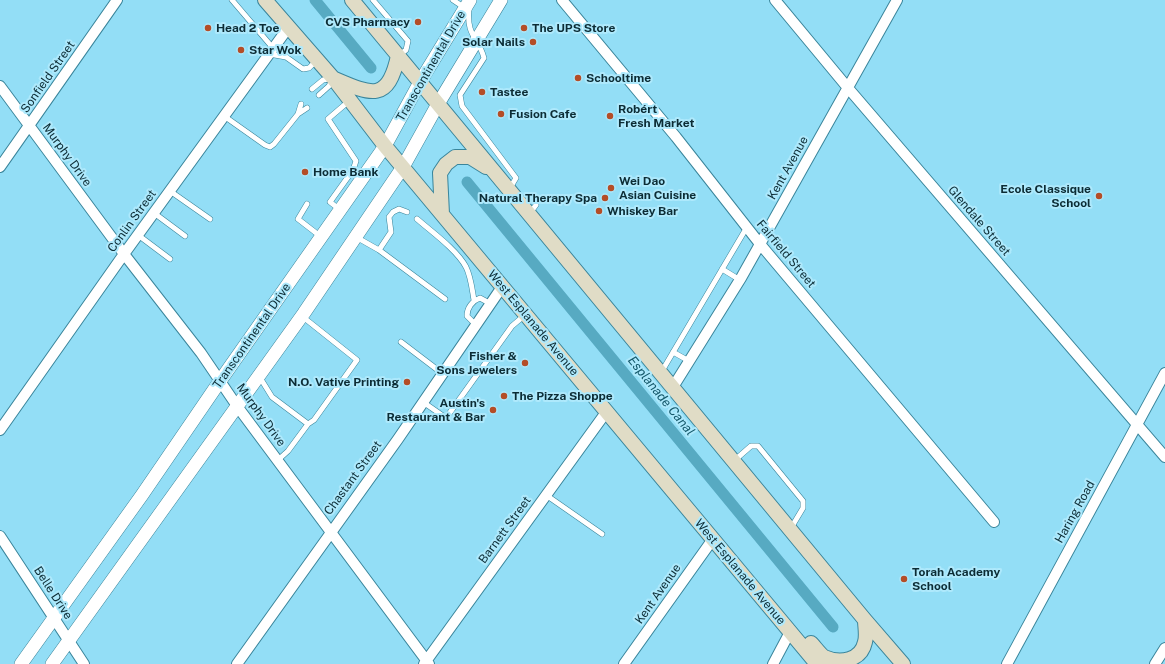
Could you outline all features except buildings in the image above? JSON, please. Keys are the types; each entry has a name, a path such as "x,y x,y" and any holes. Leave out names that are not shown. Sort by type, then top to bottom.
{"main road":[{"name":"West Esplanade Avenue","path":"265,0 333,78 385,146 817,664"},
{"path":"354,1 509,189 533,209 551,236 661,372 903,664"},
{"path":"333,78 359,89 375,91 385,88 391,80 398,56"},
{"path":"442,214 439,187 440,173 446,164 455,158 470,157 496,173"},
{"path":"790,632 800,631 824,657 838,662 850,661 860,653 866,641 865,620"}],"street":[{"name":"Sonfield Street","path":"0,167 117,0"},
{"name":"Transcontinental Drive","path":"52,664 258,375 302,316 356,237 403,167 438,104 500,0"},
{"name":"Glendale Street","path":"775,0 848,88 1165,457"},
{"name":"Kent Avenue","path":"673,386 740,281 898,0"},
{"name":"Fairfield Street","path":"564,1 676,137 760,244 994,522"},
{"name":"Transcontinental Drive","path":"21,664 53,617 142,495 340,210 358,174 385,146 420,82 467,4"},
{"name":"Conlin Street","path":"0,430 124,254 288,28"},
{"name":"Murphy Drive","path":"0,86 124,254 201,353 237,406 331,531 427,663"},
{"name":"Chastant Street","path":"237,664 443,374 502,286"},
{"name":"Haring Road","path":"1007,664 1165,373"},
{"name":"Barnett Street","path":"427,663 607,411"},
{"name":"Belle Drive","path":"0,536 84,664"},
{"name":"Kent Avenue","path":"624,664 713,540"},
{"path":"773,664 790,632"},
{"path":"1155,664 1165,648"}],"lane":[{"path":"232,0 271,51 286,57 302,69 309,68 317,60"},
{"path":"373,0 408,41 406,50 398,56"},
{"path":"453,0 467,4 470,30 482,50 484,58 460,95 462,106 516,178 509,189"},
{"path":"312,89 323,80 333,78"},
{"path":"319,95 329,86 333,78"},
{"path":"350,100 328,119 354,156 358,174"},
{"path":"298,114 301,104"},
{"path":"224,116 270,147 298,114 307,108"},
{"path":"170,191 210,219"},
{"path":"307,204 298,219 321,236"},
{"path":"379,250 391,232 389,217 393,212 400,209 408,212"},
{"path":"154,213 186,236"},
{"path":"417,219 457,254 470,276 474,300"},
{"path":"661,372 747,227"},
{"path":"138,235 170,259"},
{"path":"356,237 379,250 446,299"},
{"path":"722,269 740,281"},
{"path":"476,325 467,316 467,310 474,300 480,298 490,304"},
{"path":"423,402 446,418 512,326 526,315"},
{"path":"278,460 288,451 308,424 314,420 357,360 302,316"},
{"path":"401,342 443,374"},
{"path":"674,352 689,361"},
{"path":"258,375 272,397 308,424"},
{"path":"734,460 751,446 758,446 804,501 802,508 790,529"},
{"path":"546,495 602,534"}],"waterway":[{"name":"Esplanade Canal","path":"315,0 371,68"},
{"name":"Esplanade Canal","path":"467,182 833,627"}],"place":[{"name":"CVS Pharmacy","path":"418,22"},
{"name":"Head 2 Toe","path":"208,28"},
{"name":"The UPS Store","path":"524,28"},
{"name":"Solar Nails","path":"533,42"},
{"name":"Star Wok","path":"241,50"},
{"name":"Schooltime","path":"578,78"},
{"name":"Tastee","path":"482,92"},
{"name":"Fusion Cafe","path":"501,114"},
{"name":"Robért Fresh Market","path":"610,116"},
{"name":"Home Bank","path":"305,172"},
{"name":"Wei Dao Asian Cuisine","path":"611,188"},
{"name":"Ecole Classique School","path":"1099,196"},
{"name":"Natural Therapy Spa","path":"605,198"},
{"name":"Whiskey Bar","path":"599,211"},
{"name":"Fisher & Sons Jewelers","path":"525,363"},
{"name":"N.O. Vative Printing","path":"407,382"},
{"name":"The Pizza Shoppe","path":"504,396"},
{"name":"Austin's Restaurant & Bar","path":"493,410"},
{"name":"Torah Academy School","path":"904,579"}]}
